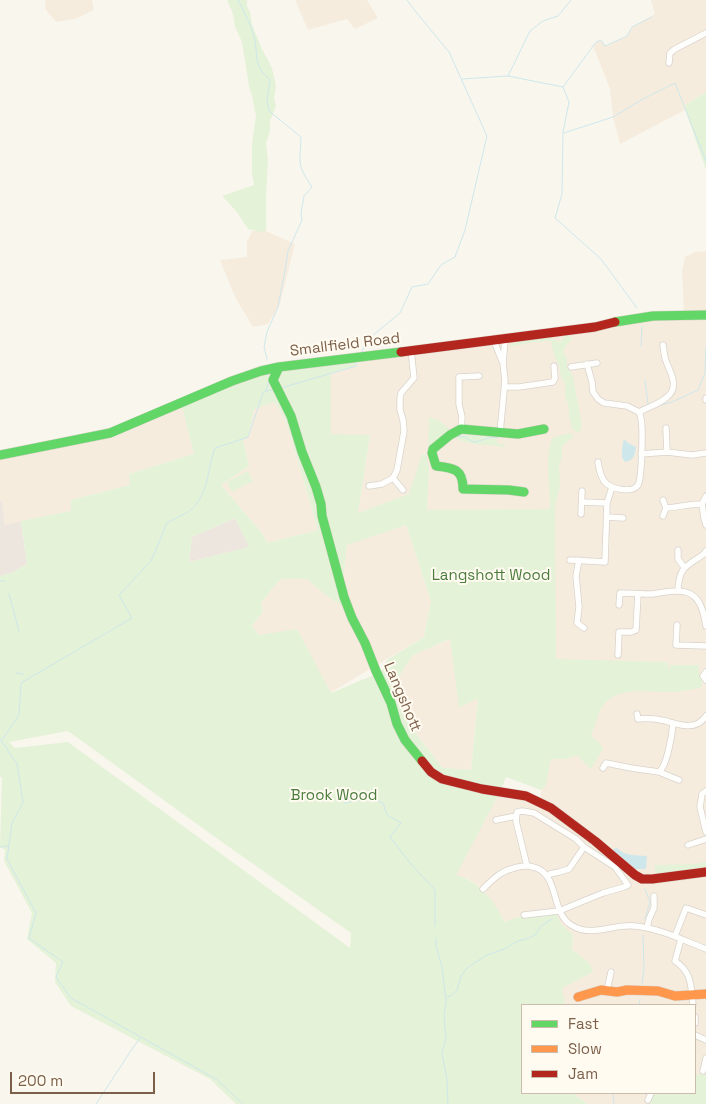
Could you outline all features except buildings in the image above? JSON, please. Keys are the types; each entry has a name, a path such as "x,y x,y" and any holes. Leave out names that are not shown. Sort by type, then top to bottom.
{"street":[{"path":"669,63 670,53 674,49 706,33"},
{"name":"Smallfield Road","path":"0,454 110,433 232,381 279,366 494,341 596,327 653,316 706,315"},
{"path":"500,433 505,387 503,363 505,339"},
{"path":"494,341 503,363"},
{"path":"639,412 668,397 672,390 674,384 668,355 663,345"},
{"path":"369,486 382,484 393,478 397,470 404,431 400,410 401,393 414,378 411,350"},
{"path":"571,367 597,363"},
{"path":"586,364 593,392 598,399 604,403 626,406 639,412 642,420 640,481 635,488 619,489 606,483 599,471 598,462"},
{"name":"Langshott","path":"279,366 273,380 291,416 302,452 316,487 344,597 391,703 397,724 405,740 431,772 442,780 526,796 552,808 642,879 706,872"},
{"path":"505,387 553,382 555,378 554,366"},
{"path":"461,430 462,417 457,377 479,376"},
{"path":"524,492 513,488 462,490 462,477 459,472 450,468 436,466 432,453 433,449 450,435 461,430 518,434 544,428"},
{"path":"666,428 667,452"},
{"path":"641,454 667,452 692,455 706,453"},
{"path":"393,478 403,490"},
{"path":"570,560 608,562 607,503 612,487"},
{"path":"581,514 582,491"},
{"path":"706,496 702,504 706,525"},
{"path":"663,500 666,508 663,516"},
{"path":"582,502 607,503"},
{"path":"666,508 702,504"},
{"path":"607,517 623,518"},
{"path":"678,550 678,559 684,567"},
{"path":"678,591 684,567 706,551"},
{"path":"577,623 579,606 576,576 579,560"},
{"path":"619,605 620,593 687,592 693,595 701,604 706,618 706,626"},
{"path":"610,653 618,654 617,632 636,630 638,594"},
{"path":"570,626 577,623"},
{"path":"577,623 584,628"},
{"path":"677,625 676,646 706,646"},
{"path":"706,672 704,676 706,680"},
{"path":"638,719 643,718 693,726 706,717"},
{"path":"661,771 670,748 673,724"},
{"path":"607,755 604,765 661,771 679,780"},
{"path":"706,791 702,794 700,807 706,832"},
{"path":"496,820 516,816 518,812 522,811 534,813 576,839 615,867 628,885 560,911 524,916"},
{"path":"516,816 527,866"},
{"path":"688,845 706,839"},
{"path":"548,877 550,874 569,869 584,846"},
{"path":"483,889 500,874 527,866 534,867 548,877 560,911 570,925 583,930 596,931 618,926 647,928 706,949"},
{"path":"647,928 654,908 654,896"},
{"path":"693,1001 689,976 681,965 675,961 678,938 686,908 706,915"},
{"path":"607,990 611,972"},
{"path":"578,997 601,990 617,992 628,990 662,991 670,996 693,1001 706,994"},
{"path":"705,1071 706,1058"},
{"path":"648,1100 651,1094"}],"shaded area":[{"path":"45,0 92,0 94,10 75,19 56,22 46,10"},
{"path":"295,0 367,0 378,18 355,29 347,19 308,30"},
{"path":"651,0 706,0 706,92 684,106 685,110 620,144 613,117 610,89 593,46 601,40 606,46 627,36 632,27 655,14"},
{"path":"252,231 266,231 295,244 280,304 268,324 253,327 235,297 220,260 247,257 247,242"},
{"path":"706,251 706,1104 588,1104 575,1094 696,1094 696,1004 565,1004 561,988 593,972 587,961 572,950 573,935 561,924 555,912 524,915 504,922 483,889 468,879 455,875 500,792 540,802 556,659 427,510 429,468 409,494 358,513 370,435 331,435 331,373 356,366 361,361 595,331 653,319 684,317 682,271 685,257 695,252"},
{"path":"275,401 286,421 318,530 267,543 262,533 221,485 249,466 243,440 248,437 254,409"},
{"path":"181,403 194,454 129,474 131,485 71,500 71,511 5,525 2,502 0,502 0,455 110,433"},
{"path":"2,501 5,525 21,521 27,564 12,573 0,576 0,502"},
{"path":"235,518 250,547 189,562 192,537"},
{"path":"406,525 431,601 424,637 330,693 297,630 259,635 252,626 263,612 261,603 281,579 307,579 327,596 343,581 347,544"},
{"path":"451,639 459,707 478,697 471,770 443,768 419,738 394,697 399,676 413,655"}],"green space":[{"path":"227,0 247,0 252,25 272,68 276,86 274,98 276,106 270,121 270,131 266,143 268,160 266,231 261,232 248,229 237,212 222,196 254,185 252,143 256,116 242,42 235,27 233,14"},
{"path":"706,92 706,170 684,106"},
{"path":"568,335 572,338 563,352 567,359 567,367 573,376 582,426 579,433 572,428 568,403 565,397 565,383 561,377 551,340 510,347 510,345 518,342 540,337 548,337 558,342"},
{"path":"355,357 356,366 331,373 331,434 370,435 358,513 409,494 422,454 426,455 429,468 427,510 550,509 548,461 551,443 554,437 571,433 573,437 562,446 562,457 559,464 560,489 555,509 556,659 667,662 669,672 670,665 699,665 699,674 702,673 702,687 675,692 638,691 619,694 604,704 598,715 591,736 600,743 603,749 591,769 577,755 567,759 551,759 546,786 541,790 506,777 456,875 473,882 479,887 494,903 504,922 524,915 555,911 561,924 573,935 572,950 588,962 593,972 562,988 565,1004 521,1004 521,1094 575,1094 588,1104 236,1104 210,1079 71,1006 55,982 56,963 27,939 32,913 4,861 5,850 0,847 2,778 0,776 0,576 12,573 27,564 21,521 71,511 71,500 130,485 129,474 194,454 181,403 279,367","holes":["275,402 286,421 318,530 267,543 262,533 221,485 249,466 243,440 248,437 254,409","235,518 249,547 189,562 192,537","406,525 431,601 424,637 387,660 381,672 331,693 297,629 259,635 252,626 263,612 261,603 281,579 307,579 341,605 347,545","450,639 459,708 478,698 471,770 443,768 419,738 394,697 399,676 413,655","68,731 351,933 350,948 68,742 15,748 9,742"]},
{"path":"429,417 440,421 450,430 428,447"},
{"path":"457,435 505,437 497,437 496,440 499,444 505,444 505,446 472,444 455,438"},
{"path":"248,471 253,481 232,492 227,482"},
{"path":"706,862 706,869 660,875 655,872 655,865"},
{"path":"696,1075 706,1075 706,1104 650,1104 653,1094 696,1094"}],"water":[{"path":"625,440 636,447 635,454 626,462 622,455 623,441"},
{"path":"617,848 627,854 647,856 646,869 633,869 612,852"}],"waterway":[{"path":"238,0 253,32 258,65 270,80 267,101 269,111 301,137 301,166 312,187 304,196 301,213 302,220 288,251 278,307 267,332 264,347 267,359"},
{"path":"362,352 366,341 400,313 412,287 428,284 441,265 455,257 465,230 487,136 449,52 407,0"},
{"path":"462,79 508,76 530,31 543,21 558,16 571,0"},
{"path":"508,76 563,87 596,42 601,40 605,46 627,36 632,27 652,17"},
{"path":"564,133 613,117 675,83 706,161"},
{"path":"563,87 569,102 563,132 562,194 555,218 601,259 637,308"},
{"path":"641,346 642,326"},
{"path":"658,406 698,390 705,373 706,346"},
{"path":"281,388 356,366 358,360"},
{"path":"645,380 648,404"},
{"path":"2,740 19,715 21,683 132,618 119,595 151,561 167,523 188,512 200,499 204,491 215,448 248,437 269,381"},
{"path":"266,391 273,390"},
{"path":"456,436 465,437 475,442 492,437 498,438"},
{"path":"0,581 5,581"},
{"path":"9,594 19,631"},
{"path":"16,673 23,674"},
{"path":"0,739 17,764 23,802 12,823 7,859 36,913 29,938 63,962 56,977 71,998 216,1079 243,1104"},
{"path":"344,803 371,798 383,803 387,815 401,823 390,837 410,863 435,890 435,926"},
{"path":"0,847 9,846"},
{"path":"645,889 650,902 645,919"},
{"path":"447,997 457,990 461,976 467,968 485,956 535,935 541,926 552,919"},
{"path":"642,984 644,969 643,935"},
{"path":"436,938 446,1002 444,1016 446,1038 442,1053 447,1080 448,1104"},
{"path":"639,1004 640,1000"},
{"path":"96,1104 140,1038"},
{"path":"613,1094 614,1104"}],"traffic: fast":[{"path":"615,322 653,316 706,315"},
{"path":"0,455 110,433 232,381 261,371 279,367 401,352"},
{"path":"279,367 273,380 291,416 302,452 316,487 344,597 391,703 397,724 405,740 422,761"},
{"path":"524,492 463,489 463,482 459,473 452,469 436,466 432,453 433,449 450,435 461,429 518,434 544,429"}],"traffic: slow":[{"path":"578,997 601,990 617,992 627,990 658,991 675,996 706,994"}],"traffic: jam":[{"path":"401,352 595,327 615,322"},
{"path":"422,761 431,772 442,779 482,789 526,796 551,808 642,879 706,872"}],"park label":[{"name":"Langshott Wood","path":"491,576"},
{"name":"Brook Wood","path":"334,796"}]}
